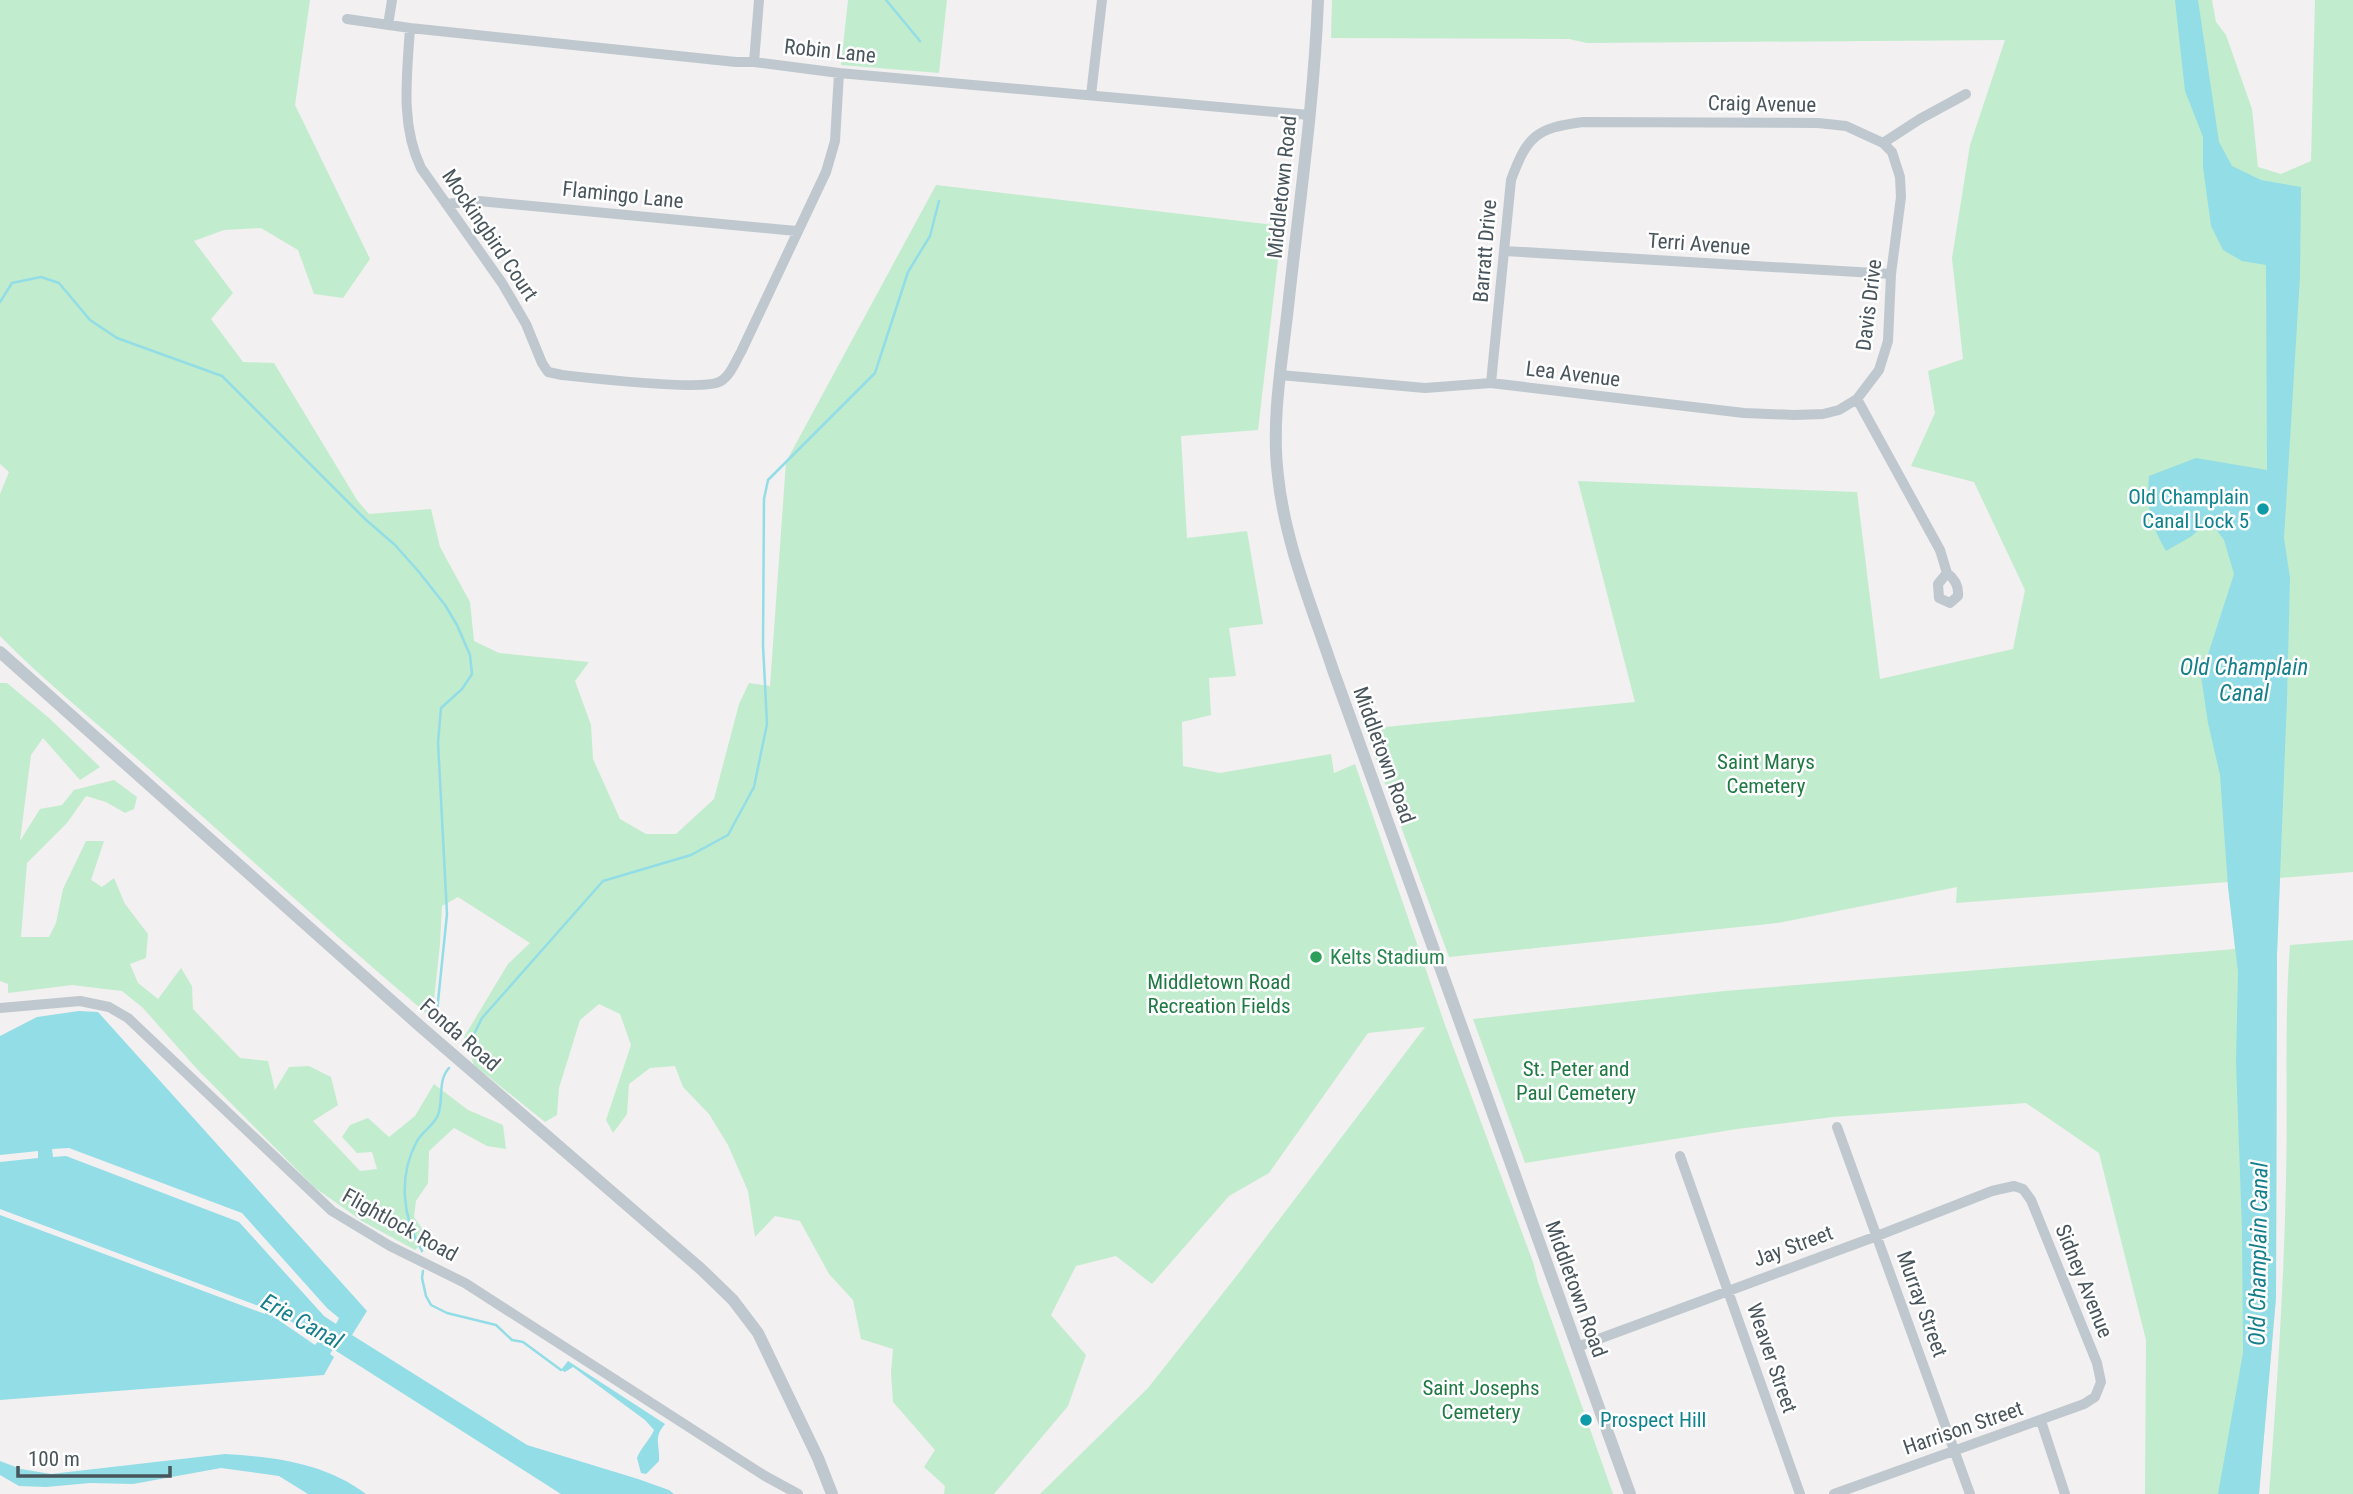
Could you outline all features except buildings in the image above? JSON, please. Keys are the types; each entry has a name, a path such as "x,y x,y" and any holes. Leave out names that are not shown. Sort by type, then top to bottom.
{"street":[{"path":"388,25 392,0"},
{"path":"754,62 759,0"},
{"path":"1091,95 1102,0"},
{"name":"Middletown Road","path":"1318,0 1309,115 1280,375 1276,448 1284,516 1300,575 1341,694 1630,1494"},
{"name":"Robin Lane","path":"347,19 839,73 1309,115"},
{"name":"Mockingbird Court","path":"410,28 406,112 413,151 421,168 502,283 526,324 548,372 562,375 679,385 715,384 723,380 741,352 832,155 839,73"},
{"path":"1883,143 1966,94"},
{"name":"Craig Avenue","path":"1541,132 1583,122 1818,123 1846,126 1883,143"},
{"name":"Barratt Drive","path":"1491,383 1511,180 1522,151 1528,142 1541,132"},
{"name":"Davis Drive","path":"1857,399 1879,370 1888,341 1891,274 1901,187 1892,152 1883,143"},
{"name":"Flamingo Lane","path":"446,204 479,201 796,231"},
{"name":"Terri Avenue","path":"1505,251 1891,274"},
{"name":"Lea Avenue","path":"1280,375 1425,388 1491,383 1769,414 1823,414 1839,410 1857,399"},
{"path":"1857,399 1940,550 1947,573"},
{"name":"Fonda Road","path":"0,652 421,1027 701,1269 733,1300 758,1333 818,1458 832,1494"},
{"name":"Flightlock Road","path":"0,1008 72,1001 109,1007 128,1018 332,1211 390,1246 465,1283 765,1476 798,1494"},
{"name":"Murray Street","path":"1838,1127 1970,1494"},
{"name":"Weaver Street","path":"1680,1156 1800,1494"},
{"name":"Jay Street","path":"1577,1347 1992,1191 2014,1186 2023,1189"},
{"name":"Sidney Avenue","path":"2023,1189 2031,1200 2097,1363 2101,1382 2098,1389"},
{"name":"Harrison Street","path":"1834,1494 2084,1404 2095,1397 2098,1389"},
{"path":"2041,1421 2065,1494"}],"green space":[{"path":"0,0 310,0 295,105 370,259 343,298 314,294 298,250 261,228 224,230 194,241 233,293 211,319 243,362 274,363 357,500 369,514 431,509 440,547 470,602 474,641 499,653 589,662 575,681 591,725 593,759 620,819 646,834 676,834 714,799 739,704 749,683 770,686 786,462 936,185 1282,226 1258,430 1181,436 1187,538 1247,531 1263,624 1229,628 1236,676 1209,678 1211,715 1182,722 1183,766 1220,773 1331,754 1334,773 1355,764 1445,1025 1533,1262 1613,1494 1040,1494 1148,1388 1425,1027 1368,1033 1269,1173 1229,1196 1152,1284 1116,1256 1076,1266 1051,1315 1086,1355 1068,1406 994,1494 944,1494 945,1486 924,1467 935,1450 893,1402 893,1349 861,1339 853,1300 829,1274 800,1221 775,1216 755,1237 748,1191 728,1145 709,1114 683,1087 675,1066 650,1068 629,1084 627,1114 613,1133 606,1120 631,1045 620,1014 599,1004 580,1020 559,1088 557,1115 545,1122 474,1065 464,1037 508,964 530,943 458,897 442,906 432,1018 38,673 0,636 0,494 9,472 0,464"},
{"path":"848,0 947,0 939,73 841,65"},
{"path":"1332,0 2212,0 2216,22 2226,35 2252,109 2258,167 2281,174 2311,161 2315,0 2353,0 2353,872 2280,878 2277,954 2276,1297 2259,1494 2145,1494 2146,1340 2099,1153 2026,1103 1833,1117 1737,1129 1525,1163 1473,1019 1724,991 2235,949 2228,882 1956,903 1957,887 1778,923 1449,957 1365,729 1635,702 1578,481 1857,492 1880,679 2013,649 2025,590 1974,482 1911,466 1935,413 1928,371 1963,359 1952,258 1970,145 2005,40 1587,43 1569,39 1331,38"},
{"path":"0,683 7,683 49,718 100,767 80,780 43,738 31,755 20,841 40,809 62,805 74,790 114,780 137,797 134,809 125,813 106,802 86,796 67,823 27,863 21,937 49,937 56,923 63,889 86,841 104,841 91,880 102,887 114,878 125,904 148,934 146,958 130,964 138,983 158,999 181,968 192,986 193,1009 240,1058 268,1061 275,1090 289,1067 309,1066 331,1077 338,1105 313,1121 360,1171 377,1169 372,1152 357,1153 342,1137 350,1125 368,1118 389,1137 415,1116 434,1084 468,1110 503,1125 506,1149 487,1146 454,1128 429,1151 428,1183 416,1201 414,1217 428,1237 415,1250 362,1221 314,1187 197,1069 143,1008 122,991 72,985 8,993 8,984 0,981"},
{"path":"2353,940 2353,1494 2269,1494 2284,1258 2290,945"}],"water":[{"name":"Old Champlain Canal","path":"2175,0 2198,0 2219,142 2232,166 2261,180 2301,187 2300,276 2284,538 2290,578 2277,954 2276,1297 2259,1494 2218,1494 2243,1353 2236,1062 2238,972 2228,887 2220,775 2201,676 2234,574 2224,540 2209,520 2192,536 2166,551 2151,515 2148,487 2149,476 2196,458 2267,470 2266,265 2242,261 2223,250 2211,226 2203,167 2203,137 2185,91"},
{"name":"Erie Canal","path":"79,1011 98,1012 367,1311 352,1335 527,1445 638,1479 674,1494 561,1494 333,1349 330,1354 334,1357 324,1375 0,1400 0,1036 37,1017"},
{"path":"568,1361 665,1424 658,1437 659,1461 646,1474 641,1473 637,1458 654,1430 645,1420 573,1367 565,1372 561,1370"},
{"path":"225,1454 281,1460 317,1469 334,1475 366,1494 308,1494 279,1476 221,1468 133,1484 90,1483 46,1487 19,1486 0,1475 0,1461 21,1469 51,1474"}],"pier":[{"path":"69,1148 242,1213 339,1318 336,1324 324,1316 239,1222 66,1156 53,1157 52,1149"},
{"path":"38,1151 38,1158 0,1162 0,1155"},
{"path":"0,1209 267,1309 265,1314 0,1215"},
{"path":"280,1314 319,1340 315,1345 277,1319"}],"waterway":[{"path":"886,0 920,41"},
{"path":"466,1050 482,1018 603,881 691,855 728,835 754,787 767,724 763,645 764,499 768,480 875,373 908,272 930,236 939,201"},
{"path":"0,302 12,283 41,277 59,283 90,320 117,338 222,376 365,519 395,545 445,605 470,655 472,674 462,689 441,708 438,742 447,914 436,1021"},
{"path":"422,1251 415,1238 407,1210 407,1168 417,1141 438,1115 443,1079 449,1068"},
{"path":"423,1271 426,1296 431,1305 447,1313 496,1325 512,1340 523,1342 561,1370"}],"place":[{"name":"Old Champlain Canal Lock 5","path":"2263,509"},
{"name":"Kelts Stadium","path":"1316,957"},
{"name":"Prospect Hill","path":"1586,1420"}],"park label":[{"name":"Saint Marys Cemetery","path":"1766,774"},
{"name":"Middletown Road Recreation Fields","path":"1219,994"},
{"name":"St. Peter and Paul Cemetery","path":"1576,1081"},
{"name":"Saint Josephs Cemetery","path":"1481,1400"}]}
